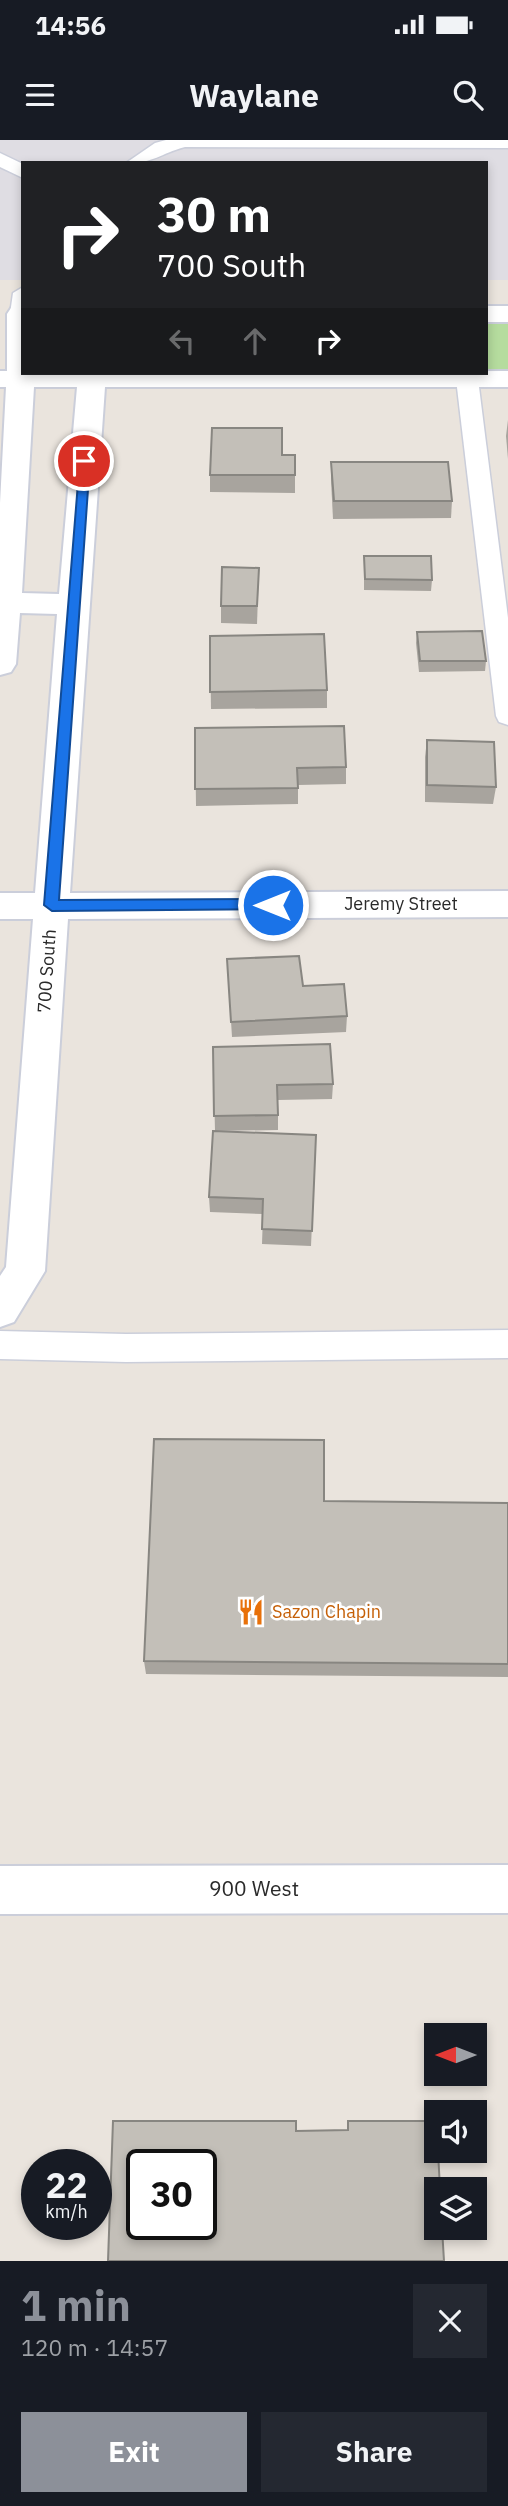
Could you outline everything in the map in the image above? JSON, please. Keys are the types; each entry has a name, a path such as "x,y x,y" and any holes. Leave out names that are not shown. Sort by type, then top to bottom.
{"street":[{"path":"0,664 6,603 11,378 16,308"},
{"path":"488,314 508,314"},
{"path":"11,378 92,376 508,379"},
{"name":"700 South","path":"0,1310 25,1271 92,376"},
{"path":"6,603 74,604"},
{"name":"Jeremy Street","path":"0,906 508,904"},
{"name":"900 West","path":"0,1890 508,1889"}],"lane":[{"path":"138,161 162,147 184,141 508,142"},
{"path":"0,159 21,171"},
{"path":"467,379 503,627 508,716"},
{"path":"0,1345 126,1348 508,1344"}],"shaded area":[{"path":"0,140 508,140 508,280 488,280 488,161 21,161 21,280 0,280"}],"green space":[{"path":"488,324 508,324 508,373 488,373"}],"building":[{"path":"212,428 282,428 282,455 295,455 295,475 210,475"},
{"path":"331,462 448,462 452,501 334,501"},
{"path":"364,556 431,556 432,580 365,579"},
{"path":"222,567 259,568 257,606 221,606"},
{"path":"482,631 486,661 420,661 417,632"},
{"path":"324,634 327,690 210,692 210,636"},
{"path":"344,726 346,767 297,768 298,788 195,789 195,728"},
{"path":"427,740 494,742 496,787 427,785"},
{"path":"299,956 303,986 344,984 347,1016 231,1022 227,959"},
{"path":"330,1044 333,1084 277,1085 278,1115 214,1116 213,1047"},
{"path":"213,1131 316,1135 312,1231 262,1229 263,1199 209,1197"},
{"path":"154,1439 324,1440 324,1501 508,1503 508,1664 144,1661"},
{"path":"113,2121 296,2121 296,2131 348,2130 348,2121 424,2121 424,2163 439,2163 439,2177 424,2177 424,2240 443,2240 444,2261 108,2261 109,2240 112,2240"}],"place":[{"name":"Sazon Chapin","path":"251,1612"}],"route":[{"path":"84,461 52,905 273,905"}]}
